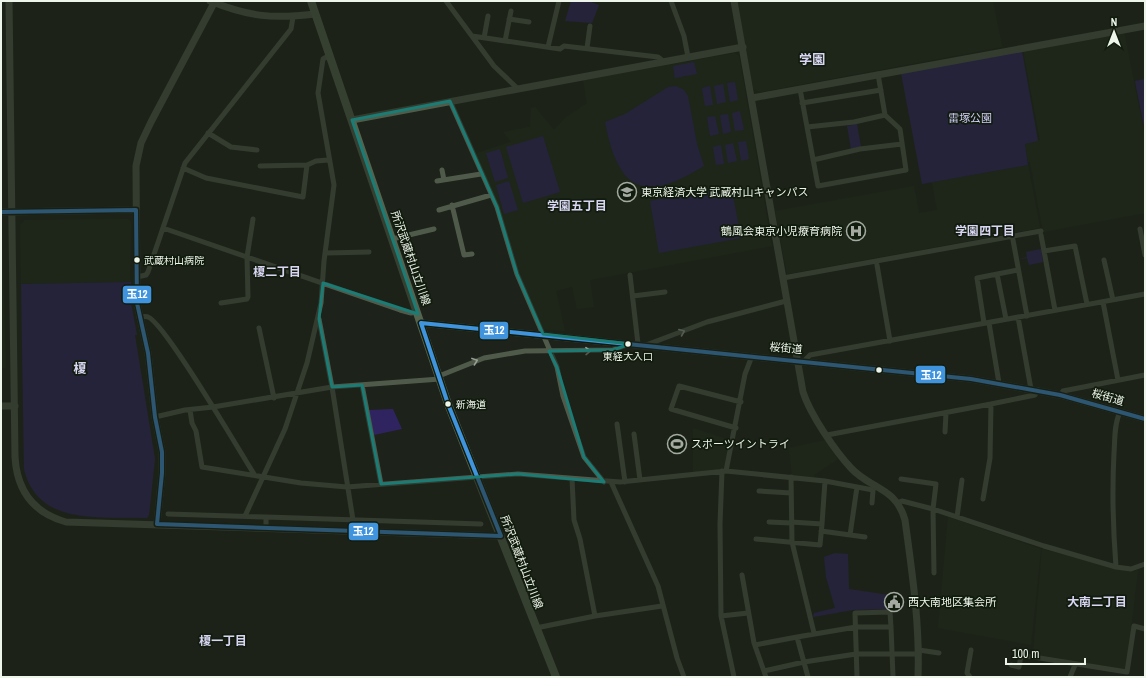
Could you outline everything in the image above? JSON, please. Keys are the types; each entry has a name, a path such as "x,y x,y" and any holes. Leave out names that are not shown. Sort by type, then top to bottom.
{"main road":[{"name":"所沢武蔵村山立川線","path":"311,1 448,404 475,476 501,536 556,677"}],"street":[{"path":"9,1 16,465 18,480 28,500 48,516 66,522 501,536"},
{"path":"446,1 494,66 517,88"},
{"path":"548,47 559,1"},
{"path":"671,1 684,36 688,57"},
{"path":"734,1 786,301 801,361 803,392 808,407 851,468 875,488"},
{"path":"157,524 162,458 155,417 148,353 139,317 137,277 136,166 141,143 212,2 244,13 259,16 293,17 316,14"},
{"path":"505,41 511,11"},
{"path":"484,38 488,16"},
{"path":"137,277 146,275 148,272 183,168 189,157 291,29 293,17"},
{"path":"509,19 529,22"},
{"path":"588,48 590,26"},
{"path":"752,98 1145,26"},
{"path":"472,36 560,49 564,46 658,57 663,61"},
{"path":"352,120 743,47"},
{"path":"245,516 285,429 298,393 319,318 334,196 334,185 328,160 318,93 324,59 330,54"},
{"path":"800,89 818,186 867,179 906,170 900,129 885,115 878,74"},
{"path":"802,103 881,90"},
{"path":"450,101 481,174 497,207 517,274 557,367 563,396 584,457 604,482"},
{"path":"807,127 854,122 885,115"},
{"path":"208,133 230,147 256,150"},
{"path":"813,160 860,149 902,144"},
{"path":"260,166 307,165 316,161 328,160"},
{"path":"183,168 206,178 303,197 307,165"},
{"path":"442,170 444,180"},
{"path":"437,181 481,174"},
{"path":"439,210 452,205 491,195"},
{"path":"452,205 464,255 472,254"},
{"path":"1,212 136,210"},
{"path":"221,303 247,299 248,297 247,257 253,219"},
{"path":"163,228 400,310 411,313 417,312"},
{"path":"392,239 434,229"},
{"path":"1140,229 1145,255"},
{"path":"783,278 1041,233 1056,310"},
{"path":"1013,240 1027,316"},
{"path":"1044,251 1075,246 1087,304"},
{"path":"326,253 369,252"},
{"path":"1104,260 1113,300"},
{"path":"877,265 890,341"},
{"path":"999,383 977,278 1018,270"},
{"path":"997,274 1006,320"},
{"path":"630,275 632,296 641,345 707,322 786,301"},
{"path":"632,296 665,292"},
{"path":"801,361 810,355 1145,294"},
{"path":"1103,302 1118,380"},
{"path":"139,317 148,317 152,320 170,342 214,407 254,474"},
{"path":"827,435 1035,395 1018,317"},
{"path":"319,318 332,387 353,520"},
{"name":"桜街道","path":"421,323 543,334 999,383 1060,395 1145,419"},
{"path":"259,328 274,398"},
{"path":"155,417 332,387 440,377 484,358 525,351 613,350 630,344"},
{"path":"734,677 721,616 720,524 724,471 736,428 745,374 752,356"},
{"path":"1060,395 1063,391 1145,375"},
{"path":"362,384 381,484"},
{"path":"736,428 671,409 679,386 741,402"},
{"path":"983,499 990,458 991,404"},
{"path":"1,406 15,406"},
{"path":"190,410 192,423 196,431 202,467 254,474 263,477 301,483 347,487 475,476 518,474 604,482 625,482 724,471 791,477 857,487 875,488 888,493 897,503 905,520 917,610 919,652 918,677"},
{"path":"945,432 946,412"},
{"path":"1116,567 1113,528 1113,472 1117,417 1120,412"},
{"path":"617,424 625,482"},
{"path":"634,434 640,480"},
{"path":"791,477 792,542 814,633"},
{"path":"572,479 574,520 580,539 595,616"},
{"path":"901,479 936,484 933,509 934,572"},
{"path":"957,517 962,480"},
{"path":"756,539 820,545 825,481"},
{"path":"611,482 658,586 662,606 684,677"},
{"path":"850,535 857,487"},
{"path":"872,503 875,488"},
{"path":"759,491 791,493"},
{"path":"897,503 902,501 933,509 1044,546 1116,567 1131,569 1145,564"},
{"path":"168,514 481,524"},
{"path":"266,518 266,528"},
{"path":"768,522 822,524"},
{"path":"418,523 418,533"},
{"path":"821,531 865,537"},
{"path":"742,575 755,645 766,677"},
{"path":"536,628 595,616 662,606"},
{"path":"857,677 855,613 890,612 893,654 892,677"},
{"path":"721,616 748,613"},
{"path":"1011,665 1019,667 1021,656 1127,672 1134,626 1145,629"},
{"path":"755,645 814,633 856,627 892,627"},
{"path":"797,637 808,677"},
{"path":"970,677 967,673 971,650"},
{"path":"764,671 804,662 856,654 919,652 939,653"},
{"path":"1070,677 1075,664"}],"highlighted area":[{"path":"450,101 497,207 517,274 543,334 630,344 613,350 549,351 557,367 584,457 604,482 518,474 381,484 362,385 332,387 319,319 323,283 418,314 352,120"}],"shaded area":[{"path":"737,1 993,1 1002,47 760,92 753,89"},
{"path":"1124,32 1145,136 1145,213 1043,232 1030,162 1028,162 1025,144 1040,140 1023,50"},
{"name":"東京経済大学 武蔵村山キャンパス","path":"735,53 739,56 772,246 590,280 594,307 577,309 572,287 556,291 565,331 541,329 523,287 515,260 474,154 511,142 503,132 530,127 531,108 535,107 554,130 565,118 587,103 583,80"},
{"path":"1028,165 1040,228 787,274 775,211 914,186 919,213 937,210 932,182"},
{"name":"武蔵村山病院","path":"128,219 131,222 130,282 21,284 20,225 25,220"},
{"path":"1,225 2,226 6,368 1,368"},
{"path":"693,428 732,441 724,469 693,473"},
{"path":"825,440 838,459 814,475 814,478 792,476 789,448"},
{"path":"948,517 1041,549 1031,645 938,628"},
{"path":"1042,549 1132,572 1138,570 1126,670 1033,654"}],"green space":[{"path":"571,1 588,1 599,5 592,23 565,21"},
{"name":"雷塚公園","path":"1022,51 1038,141 1025,144 1028,165 922,184 901,73"},
{"path":"694,62 697,74 675,78 673,66"},
{"path":"1145,79 1145,132 1135,81"},
{"path":"735,82 738,100 730,102 727,83"},
{"path":"723,84 726,102 717,104 714,86"},
{"path":"676,86 684,90 688,96 697,144 704,166 683,178 665,185 649,187 636,184 626,176 617,163 610,145 605,122 625,114 668,87"},
{"path":"710,86 713,105 705,106 702,88"},
{"path":"740,111 744,130 735,131 732,113"},
{"path":"728,114 731,132 723,134 720,115"},
{"path":"715,116 719,134 710,136 707,117"},
{"path":"857,124 861,147 851,149 847,126"},
{"path":"543,136 560,192 523,203 506,147"},
{"path":"746,141 749,159 741,161 738,142"},
{"path":"733,143 737,161 728,163 725,145"},
{"path":"721,145 724,164 716,165 713,147"},
{"path":"500,149 508,178 495,182 486,153"},
{"path":"509,181 518,210 504,214 496,185"},
{"path":"731,185 741,238 659,253 650,201"},
{"path":"1041,249 1043,262 1029,265 1027,258 1017,260 1027,257 1026,252"},
{"path":"131,282 131,303 137,335 135,335 155,459 149,515 147,518 110,518 74,514 57,509 43,501 31,488 24,469 21,284"},
{"path":"393,409 402,429 374,435 369,410"},
{"path":"835,553 848,554 849,589 889,595 889,609 853,610 813,617 814,613 835,608 826,577 824,557"}],"transit line":[{"name":"玉12","path":"1,212 136,210 137,303 148,353 155,417 162,452 162,473 157,524 501,536 448,404 421,323 971,379 1060,395 1145,419"}],"place":[{"name":"東京経済大学 武蔵村山キャンパス","path":"627,192"},
{"name":"鶴風会東京小児療育病院","path":"856,231"},
{"name":"武蔵村山病院","path":"137,260"},
{"name":"東経大入口","path":"628,344"},
{"name":"新海道","path":"448,404"},
{"name":"スポーツイントライ","path":"677,444"},
{"name":"西大南地区集会所","path":"894,602"}],"district":[{"name":"学園","path":"812,59"},
{"name":"学園五丁目","path":"577,206"},
{"name":"学園四丁目","path":"985,231"},
{"name":"榎二丁目","path":"277,272"},
{"name":"榎","path":"80,368"},
{"name":"大南二丁目","path":"1097,602"},
{"name":"榎一丁目","path":"223,641"}]}
